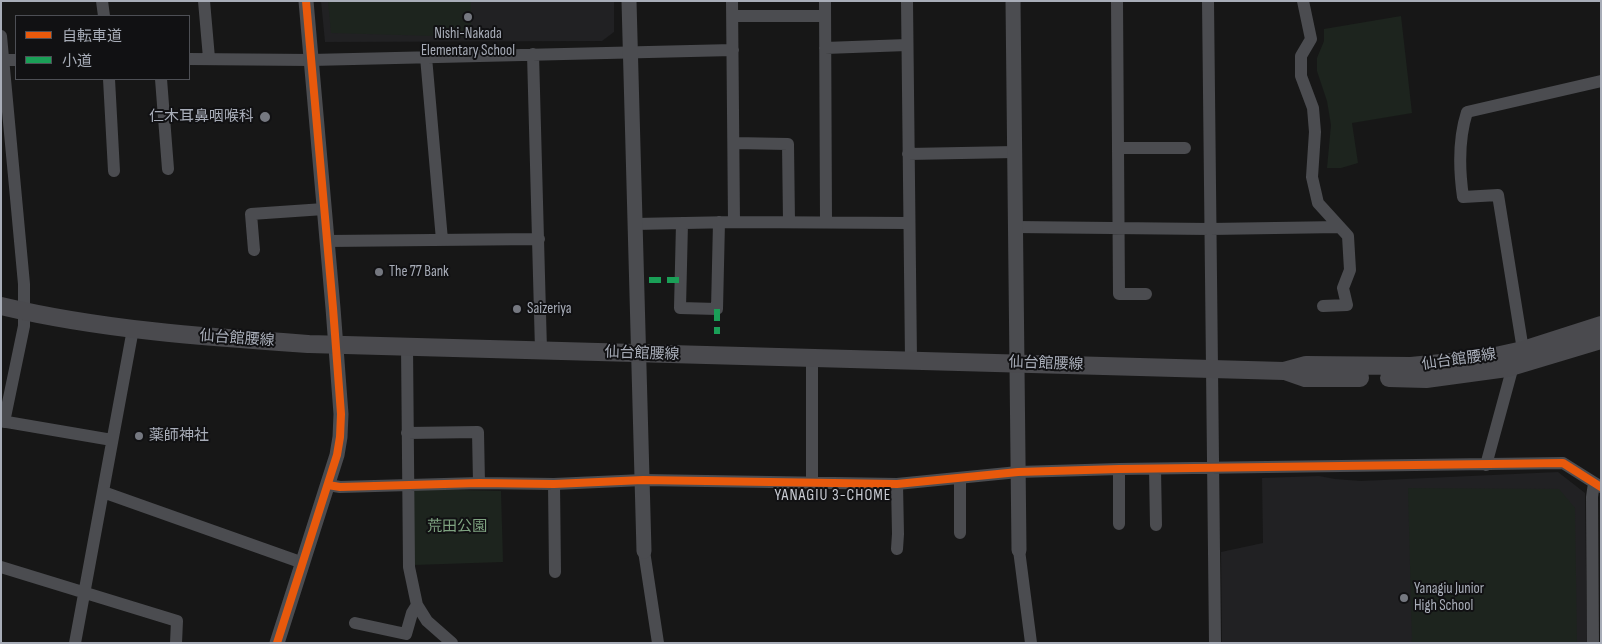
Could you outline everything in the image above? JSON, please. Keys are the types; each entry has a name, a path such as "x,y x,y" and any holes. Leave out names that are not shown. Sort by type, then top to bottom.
{"main road":[{"name":"仙台館腰線","path":"1,306 133,329 210,337 336,345 1284,371 1306,365 1401,366 1443,364 1482,359 1523,350 1601,325"},
{"name":"仙台館腰線","path":"1284,371 1305,378 1426,379 1513,366 1601,340"}],"street":[{"path":"102,1 104,15"},
{"path":"204,1 209,58"},
{"path":"277,643 328,485 340,438 341,414 336,345 306,1"},
{"path":"630,1 644,551 658,643"},
{"path":"732,1 734,222"},
{"path":"825,1 826,222"},
{"path":"907,1 911,360"},
{"path":"1013,1 1019,550 1031,643"},
{"path":"1117,1 1119,294 1146,294"},
{"path":"1208,1 1215,643"},
{"path":"1303,1 1311,39 1301,56 1301,76 1312,108 1315,132 1312,177 1318,203 1348,236 1350,270 1343,288 1347,305 1323,306"},
{"path":"733,16 825,16"},
{"path":"1,36 7,60 7,165 24,284 25,311 24,326 3,422 112,440"},
{"path":"825,48 907,46"},
{"path":"190,59 311,60 733,50"},
{"path":"533,54 541,350"},
{"path":"426,57 442,240"},
{"path":"109,80 114,171"},
{"path":"161,80 168,170"},
{"path":"1523,350 1498,195 1463,197 1460,173 1462,130 1467,112 1601,81"},
{"path":"734,143 788,144 789,222"},
{"path":"1118,148 1185,148"},
{"path":"908,154 1014,152"},
{"path":"254,250 251,214 324,209"},
{"path":"635,224 720,222 909,223"},
{"path":"682,223 680,308 717,309 720,222"},
{"path":"1015,227 1210,229 1340,227"},
{"path":"327,240 539,239"},
{"path":"75,643 133,329"},
{"path":"407,346 409,567 417,605 427,621 452,643"},
{"path":"812,358 812,482"},
{"path":"1488,460 1513,366"},
{"path":"407,433 478,432 479,484"},
{"path":"328,485 340,487 554,484 643,480 898,484 1018,472 1119,468 1214,468 1488,460 1563,463 1597,485 1592,498 1593,643"},
{"path":"1119,468 1119,524"},
{"path":"1156,468 1156,526"},
{"path":"960,478 960,533"},
{"path":"554,484 555,572"},
{"path":"897,549 898,484"},
{"path":"103,492 303,563"},
{"path":"1,567 177,621 176,643"},
{"path":"355,623 406,634 412,613 417,605"}],"shaded area":[{"name":"Nishi-Nakada Elementary School","path":"321,1 614,1 614,32 602,41 325,42"},
{"name":"Yanagiu Junior High School","path":"1558,472 1585,493 1587,643 1222,643 1221,552 1263,543 1262,478 1319,476 1361,481"}],"green space":[{"path":"328,1 471,1 471,37 331,33"},
{"path":"1401,16 1412,113 1352,123 1358,163 1341,168 1327,168 1331,125 1327,101 1317,71 1317,58 1324,41 1324,29"},
{"path":"1408,488 1559,489 1575,508 1577,643 1412,643"},
{"name":"荒田公園","path":"417,489 501,491 503,562 414,565 411,494"}],"marked path":[{"path":"649,280 681,280"},
{"path":"717,309 717,334"}],"cycle path":[{"path":"277,643 337,455 340,437 341,414 333,308 306,1"},
{"path":"328,485 340,487 479,483 554,484 643,480 897,484 1018,472 1563,463 1601,487"}],"place":[{"name":"Nishi-Nakada Elementary School","path":"468,17"},
{"name":"仁木耳鼻咽喉科","path":"265,117"},
{"name":"The 77 Bank","path":"379,272"},
{"name":"Saizeriya","path":"517,309"},
{"name":"薬師神社","path":"139,436"},
{"name":"Yanagiu Junior High School","path":"1404,598"}],"district":[{"name":"YANAGIU 3-CHOME","path":"833,496"}]}
